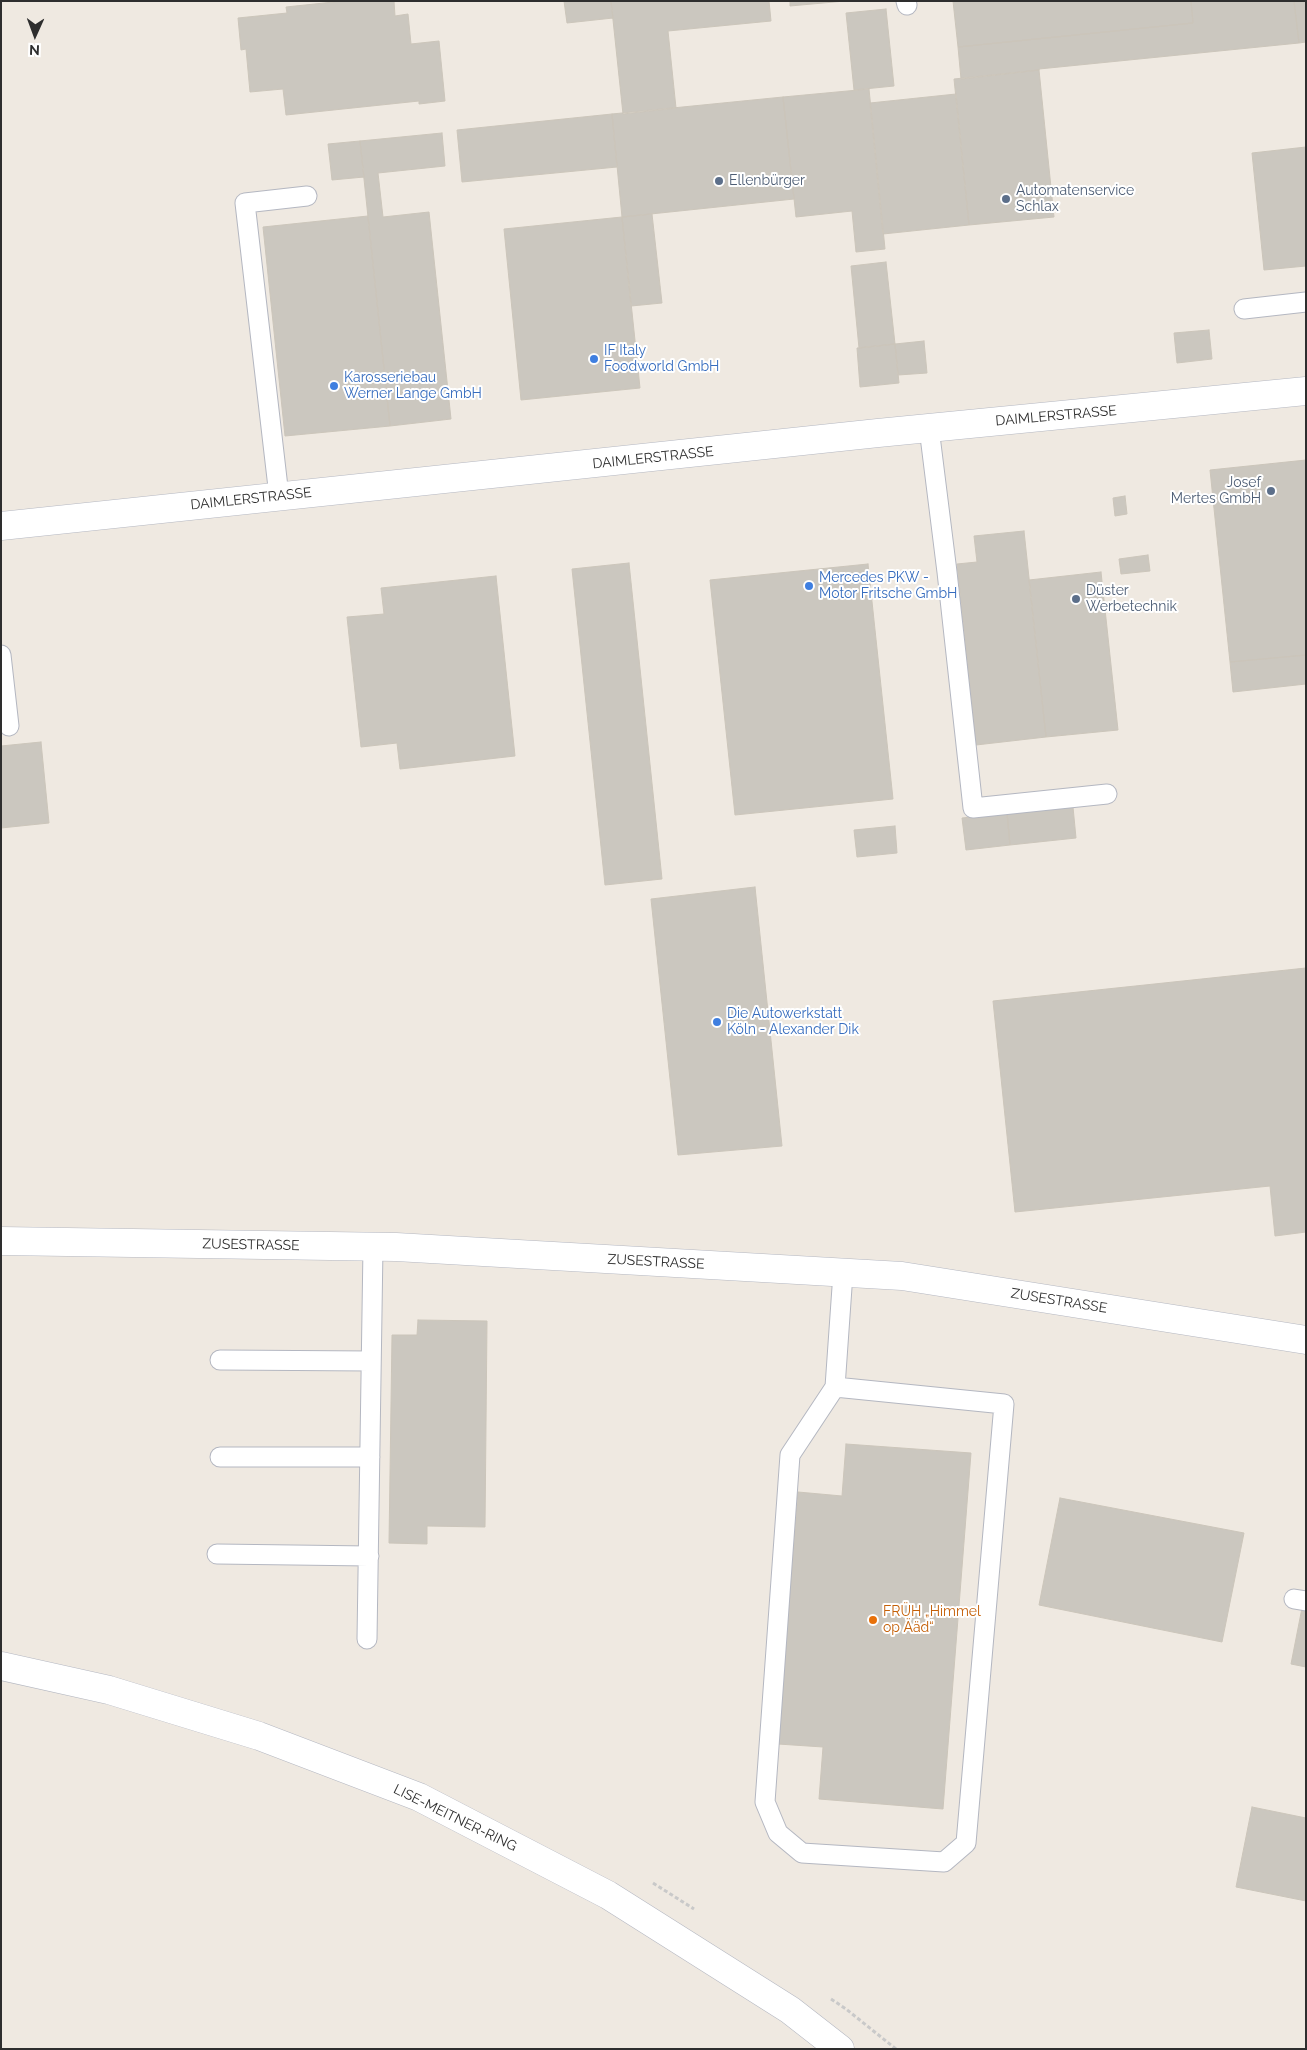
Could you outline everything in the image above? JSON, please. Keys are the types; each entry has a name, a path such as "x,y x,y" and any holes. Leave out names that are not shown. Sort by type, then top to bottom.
{"street":[{"name":"DAIMLERSTRASSE","path":"1,526 929,428 1306,391"},
{"name":"ZUSESTRASSE","path":"1,1241 373,1247 902,1276 1306,1340"},
{"name":"LISE-MEITNER-RING","path":"1,1666 109,1690 259,1736 419,1798 608,1895 790,2010 840,2049"}],"lane":[{"path":"279,496 245,203 307,196"},
{"path":"1244,309 1306,302"},
{"path":"929,428 973,808 1108,794"},
{"path":"1,655 9,726"},
{"path":"368,1639 373,1247"},
{"path":"835,1387 1004,1404 966,1843 944,1862 802,1853 778,1832 765,1802 790,1455 835,1387 843,1273"},
{"path":"220,1360 371,1361"},
{"path":"220,1457 370,1457"},
{"path":"217,1554 368,1556"}],"building":[{"path":"343,1 394,1 395,16 408,14 411,44 439,41 445,101 419,104 419,101 286,115 283,89 250,92 246,49 241,50 238,18 287,13 286,7"},
{"path":"564,1 611,1 613,18 567,23"},
{"path":"611,1 769,1 771,21 668,31 676,108 623,114"},
{"path":"790,1 845,1 790,6"},
{"path":"953,1 1191,1 1193,23 958,47"},
{"path":"1191,1 1294,1 1299,43 1039,69 961,79 958,47 1193,23"},
{"path":"1294,1 1306,1 1306,42 1299,43"},
{"path":"886,9 894,86 854,90 846,13"},
{"path":"1039,70 1054,217 969,225 954,79"},
{"path":"869,89 885,249 856,252 852,211 796,217 783,97"},
{"path":"956,94 969,225 883,234 870,103"},
{"path":"783,97 794,199 622,217 612,114"},
{"path":"612,114 617,167 462,182 457,130"},
{"path":"442,133 445,166 378,173 383,217 429,212 451,419 390,426 360,141"},
{"path":"360,141 364,177 332,180 328,144"},
{"path":"1306,147 1306,266 1264,270 1252,153"},
{"path":"652,214 662,303 631,306 622,217"},
{"path":"368,216 390,426 285,436 263,227"},
{"path":"622,217 640,388 521,400 504,229"},
{"path":"886,262 895,344 859,348 851,266"},
{"path":"1209,330 1212,359 1177,363 1174,333"},
{"path":"924,341 927,373 898,375 895,344"},
{"path":"895,344 899,383 860,387 857,348"},
{"path":"1306,460 1306,655 1230,662 1210,470"},
{"path":"1125,496 1127,514 1115,516 1113,498"},
{"path":"1024,531 1046,737 976,745 957,564 977,562 974,536"},
{"path":"1148,555 1150,571 1121,574 1119,559"},
{"path":"629,563 662,879 605,885 572,569"},
{"path":"868,564 893,799 735,815 710,580"},
{"path":"1101,572 1118,730 1046,737 1029,580"},
{"path":"496,576 515,756 400,769 397,743 361,747 347,617 384,614 381,588"},
{"path":"1306,655 1306,684 1233,692 1230,662"},
{"path":"41,742 49,823 1,828 1,746"},
{"path":"1073,807 1076,838 1010,845 1007,813"},
{"path":"1007,813 1010,845 966,850 962,818"},
{"path":"895,826 897,853 857,857 854,830"},
{"name":"Die Autowerkstatt Köln - Alexander Dik","path":"755,887 782,1146 678,1155 651,899"},
{"path":"1306,968 1306,1232 1275,1236 1270,1186 1015,1212 993,1001"},
{"path":"418,1320 487,1321 485,1527 427,1526 427,1544 389,1543 392,1335 417,1335"},
{"name":"FRÜH „Himmel op Ääd“","path":"846,1444 971,1453 943,1809 819,1799 823,1747 778,1744 798,1492 842,1496"},
{"path":"1060,1498 1244,1533 1222,1642 1039,1605"},
{"path":"1302,1608 1306,1609 1306,1667 1291,1664"},
{"path":"1252,1807 1306,1818 1306,1901 1236,1887"}],"place":[{"name":"Ellenbürger","path":"719,181"},
{"name":"Automatenservice Schlax","path":"1006,199"},
{"name":"IF Italy Foodworld GmbH","path":"594,359"},
{"name":"Karosseriebau Werner Lange GmbH","path":"334,386"},
{"name":"Josef Mertes GmbH","path":"1271,491"},
{"name":"Mercedes PKW - Motor Fritsche GmbH","path":"809,586"},
{"name":"Düster Werbetechnik","path":"1076,599"},
{"name":"Die Autowerkstatt Köln - Alexander Dik","path":"717,1022"},
{"name":"FRÜH „Himmel op Ääd“","path":"873,1620"}]}
